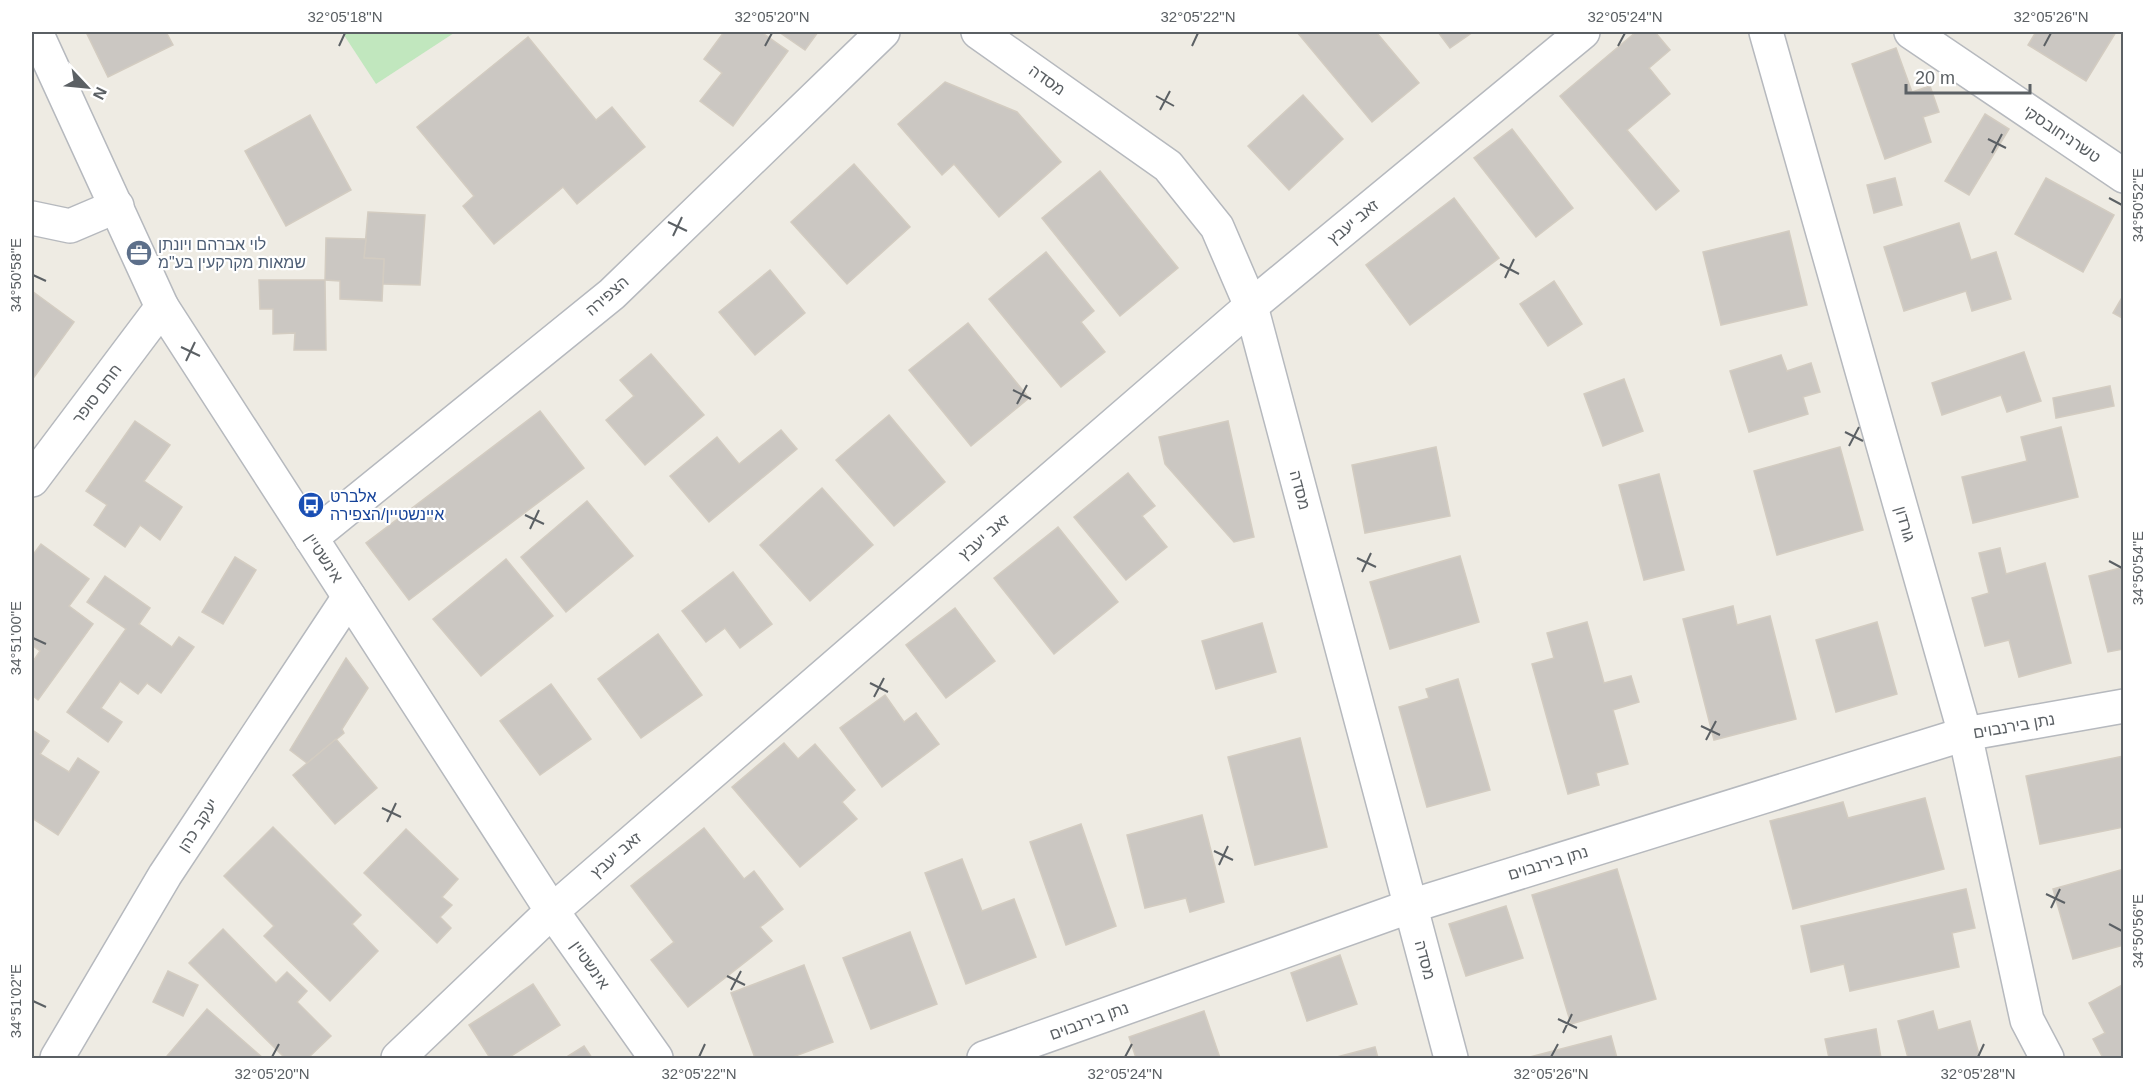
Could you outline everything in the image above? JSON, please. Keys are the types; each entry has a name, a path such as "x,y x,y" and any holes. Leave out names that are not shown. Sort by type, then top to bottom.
{"street":[{"name":"אינשטיין","path":"36,32 162,307 552,911 656,1059"},
{"name":"הצפירה","path":"311,538 612,294 883,32"},
{"name":"מסדה","path":"978,32 1168,166 1217,227 1251,306 1451,1059"},
{"name":"זאב יעבץ","path":"398,1059 552,911 1251,306 1583,32"},
{"name":"גורדון","path":"1766,32 1965,734 2026,1020 2047,1059"},
{"name":"טשרניחובסקי","path":"1911,32 2124,176"},
{"path":"32,218 70,226 117,206"},
{"name":"חתם סופר","path":"32,480 162,307"},
{"name":"יעקב כהן","path":"57,1059 165,875 349,597"},
{"name":"נתן בירנבוים","path":"984,1059 1411,906 1965,734 2124,706"}],"green space":[{"path":"342,32 453,32 454,33 376,84"}],"building":[{"path":"86,32 166,32 173,45 108,77"},
{"path":"724,32 761,32 788,51 733,126 700,101 722,73 704,59"},
{"path":"779,32 818,32 805,50"},
{"path":"1297,32 1376,32 1419,83 1372,122"},
{"path":"1438,32 1473,32 1450,48"},
{"path":"1636,32 1655,32 1670,50 1649,68 1670,94 1627,130 1679,191 1656,210 1560,96"},
{"path":"2036,32 2116,32 2086,81 2028,45"},
{"path":"528,37 596,120 612,107 645,147 577,204 563,187 494,244 463,206 474,196 417,127"},
{"path":"1896,48 1912,92 1930,86 1939,112 1923,117 1931,142 1885,159 1852,64"},
{"path":"945,82 1017,112 1061,162 999,217 954,164 942,175 898,124"},
{"path":"1303,95 1343,139 1289,190 1248,146"},
{"path":"1985,114 2009,129 1969,195 1945,181"},
{"path":"310,115 351,190 286,226 245,151"},
{"path":"1512,129 1573,208 1536,237 1474,158"},
{"path":"854,164 910,227 847,284 791,222"},
{"path":"1100,171 1178,268 1120,316 1042,218"},
{"path":"1895,178 1902,205 1874,213 1867,185"},
{"path":"2046,178 2114,215 2083,272 2015,234"},
{"path":"1454,198 1499,258 1410,325 1366,265"},
{"path":"368,212 425,215 420,285 383,284 384,259 364,258"},
{"path":"1959,223 1971,260 1996,252 2011,299 1972,311 1966,291 1904,311 1884,247"},
{"path":"1789,231 1807,305 1721,325 1703,252"},
{"path":"326,238 366,239 364,258 384,259 382,301 340,299 340,281 325,280"},
{"path":"1046,252 1094,311 1081,322 1105,352 1061,387 989,299"},
{"path":"770,270 805,313 755,355 719,312"},
{"path":"259,280 325,280 326,350 294,350 295,333 273,334 273,309 260,309"},
{"path":"1554,281 1582,324 1548,346 1520,304"},
{"path":"32,291 74,322 32,380"},
{"path":"2124,294 2124,319 2113,313"},
{"path":"968,323 1029,398 971,446 909,370"},
{"path":"2024,352 2041,401 2007,412 2001,395 1942,415 1932,383"},
{"path":"651,354 704,415 645,465 606,420 634,396 620,380"},
{"path":"1781,355 1787,371 1811,363 1820,392 1803,397 1808,414 1749,432 1730,371"},
{"path":"1624,379 1643,431 1603,446 1584,394"},
{"path":"2110,386 2114,406 2056,418 2053,398"},
{"path":"540,411 584,468 409,600 366,543"},
{"path":"889,415 945,482 894,526 836,460"},
{"path":"135,421 170,445 144,481 182,507 160,540 140,525 125,547 94,525 107,505 86,491"},
{"path":"1228,421 1254,537 1234,542 1165,464 1159,437"},
{"path":"2061,427 2078,497 1973,523 1962,477 2027,461 2021,437"},
{"path":"781,430 797,449 709,522 670,476 717,437 739,464"},
{"path":"1436,447 1450,516 1365,533 1352,465"},
{"path":"1840,447 1863,530 1777,555 1754,471"},
{"path":"1128,473 1155,506 1142,516 1167,547 1126,580 1074,517"},
{"path":"1659,474 1684,570 1644,580 1619,485"},
{"path":"822,488 873,545 810,601 760,545"},
{"path":"587,501 633,556 566,612 521,557"},
{"path":"1058,527 1118,602 1054,654 994,578"},
{"path":"41,544 89,579 69,606 93,624 38,700 32,695 32,663 40,651 32,645 32,556"},
{"path":"2000,548 2006,574 2045,563 2071,663 2019,677 2009,640 1985,646 1972,598 1989,593 1979,553"},
{"path":"1460,556 1479,622 1390,649 1370,582"},
{"path":"235,557 256,570 223,624 202,612"},
{"path":"506,559 553,616 481,676 433,619"},
{"path":"2124,567 2124,649 2108,652 2089,576"},
{"path":"733,572 772,624 740,648 725,628 706,642 682,611"},
{"path":"105,576 150,608 139,624 172,647 179,637 194,647 161,693 147,683 138,694 120,681 101,708 122,722 108,742 67,712 126,629 87,602"},
{"path":"1733,606 1737,625 1770,616 1796,719 1714,740 1683,619"},
{"path":"955,608 995,661 946,698 906,645"},
{"path":"1587,622 1604,683 1631,676 1639,702 1613,710 1628,764 1596,773 1599,785 1568,794 1532,664 1554,658 1547,633"},
{"path":"1877,622 1897,694 1836,712 1816,640"},
{"path":"1262,623 1276,672 1216,689 1202,641"},
{"path":"658,634 702,695 641,738 598,679"},
{"path":"346,658 368,688 342,729 344,733 307,763 290,750"},
{"path":"1458,679 1490,790 1427,807 1399,707 1429,698 1426,689"},
{"path":"551,684 591,739 540,775 500,721"},
{"path":"885,695 904,722 916,713 939,744 882,787 840,728"},
{"path":"32,730 49,741 40,754 69,772 78,758 99,772 58,835 32,818"},
{"path":"1300,738 1327,847 1255,865 1228,757"},
{"path":"336,739 377,788 335,824 293,775"},
{"path":"784,743 798,759 815,744 855,790 842,802 857,819 800,867 732,787"},
{"path":"2124,756 2124,827 2040,844 2026,776"},
{"path":"1925,798 1944,869 1793,909 1770,821 1843,802 1848,818"},
{"path":"1202,815 1224,902 1190,912 1186,898 1145,908 1127,835"},
{"path":"1081,824 1116,926 1066,945 1030,842"},
{"path":"273,827 361,915 352,924 378,951 330,1001 264,936 274,926 224,876"},
{"path":"704,828 744,879 754,871 783,909 760,927 772,941 688,1007 651,960 674,942 631,886"},
{"path":"406,829 458,879 442,897 452,905 440,917 451,928 437,943 364,873"},
{"path":"962,859 982,911 1014,899 1036,957 966,984 925,873"},
{"path":"1617,869 1656,999 1571,1024 1532,895"},
{"path":"2124,869 2124,945 2073,959 2053,889"},
{"path":"1966,889 1975,928 1952,933 1959,967 1850,991 1844,964 1811,972 1801,926"},
{"path":"1506,906 1523,958 1466,976 1449,924"},
{"path":"223,929 276,983 287,972 307,991 297,1002 331,1036 308,1058 285,1058 189,963"},
{"path":"910,932 937,1004 871,1029 843,958"},
{"path":"1340,955 1357,1004 1307,1021 1291,973"},
{"path":"804,965 833,1042 790,1058 755,1058 731,993"},
{"path":"168,971 198,985 183,1016 153,1002"},
{"path":"533,984 560,1025 508,1058 490,1058 469,1025"},
{"path":"2124,984 2124,1056 2103,1058 2093,1039 2105,1033 2089,1003"},
{"path":"207,1009 263,1058 170,1058 167,1056"},
{"path":"1204,1011 1220,1058 1136,1058 1129,1037"},
{"path":"1933,1011 1938,1030 1970,1021 1980,1058 1908,1058 1898,1021"},
{"path":"1876,1029 1881,1058 1829,1058 1825,1039"},
{"path":"1611,1036 1617,1058 1526,1058"},
{"path":"584,1046 592,1058 565,1058"},
{"path":"1375,1047 1378,1058 1333,1058"}],"place":[{"name":"לוי אברהם ויונתן שמאות מקרקעין בע\"מ","path":"139,253"},
{"name":"אלברט איינשטיין/הצפירה","path":"311,505"}]}
